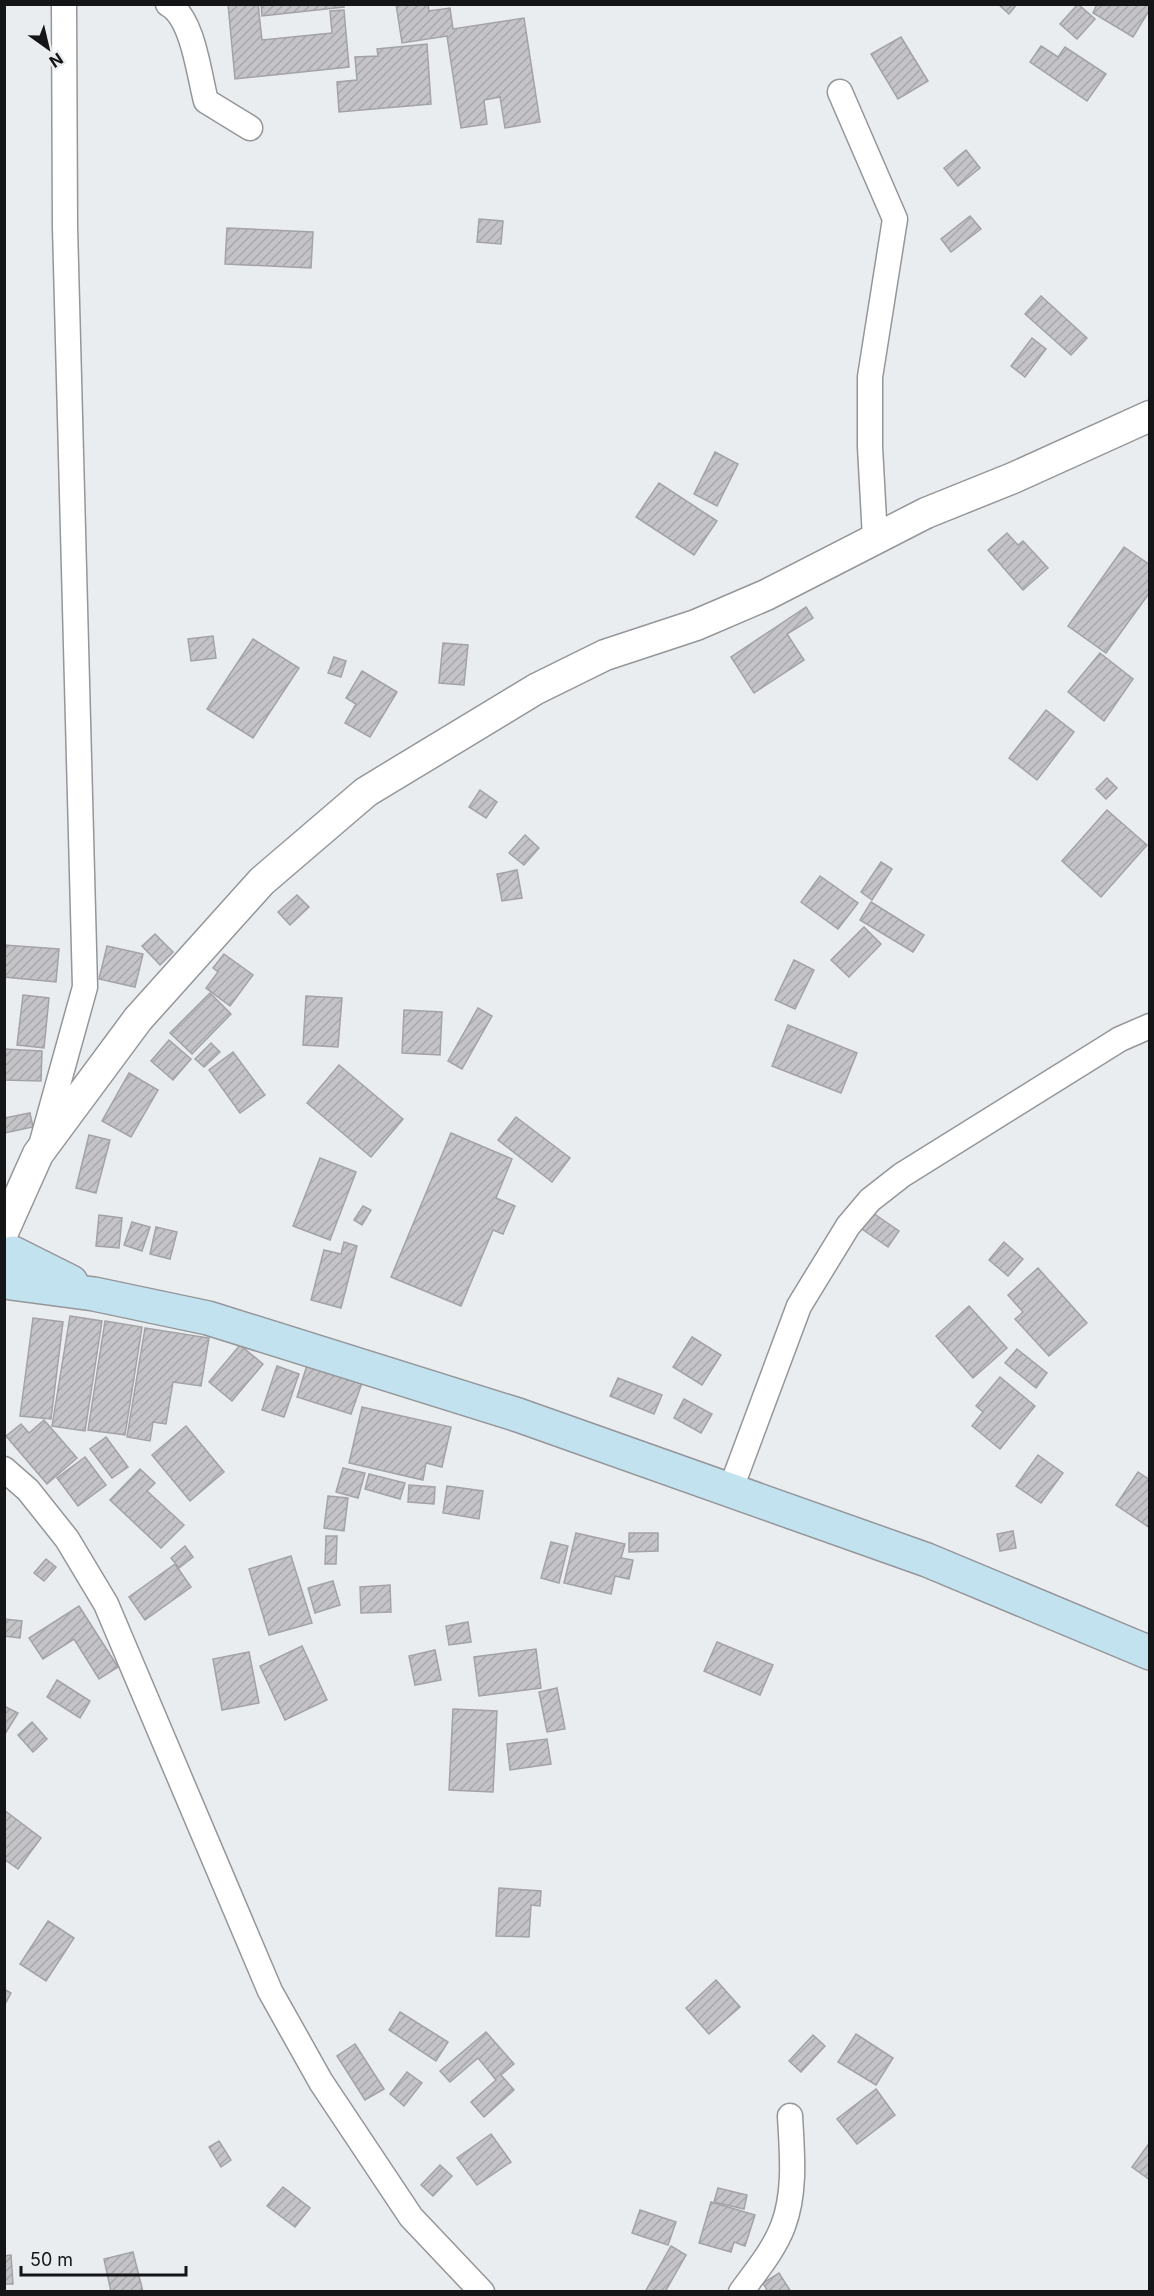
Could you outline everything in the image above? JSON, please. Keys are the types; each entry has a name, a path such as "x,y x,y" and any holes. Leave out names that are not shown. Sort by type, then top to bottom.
{"main road":[{"path":"7,1261 94,1294 208,1318 518,1415 927,1560 1149,1653"}],"street":[{"path":"7,1261 85,987 65,227 64,4"},
{"path":"168,4 176,9 186,23 206,101 250,128"},
{"path":"840,92 895,219 870,377 870,447 875,538"},
{"path":"39,1154 138,1018 262,882 366,792 536,689 604,655 696,625 766,595 926,513 1013,478 1149,416"},
{"path":"730,1491 799,1306 848,1226 870,1200 902,1175 1120,1039 1149,1026"},
{"path":"4,1469 28,1490 67,1539 106,1604 270,1991 321,2082 411,2217 482,2292"},
{"path":"741,2292 762,2264 783,2226 793,2161 790,2116"}],"building":[{"path":"228,4 258,4 262,40 332,33 330,11 344,10 349,67 235,79"},
{"path":"261,4 344,4 344,7 262,16"},
{"path":"396,4 428,4 429,11 450,8 453,29 524,18 540,122 505,128 500,97 484,100 487,124 461,128 447,36 402,43"},
{"path":"998,4 1017,4 1009,14"},
{"path":"1078,4 1095,19 1077,39 1060,24"},
{"path":"1097,4 1150,4 1150,9 1133,37 1093,13"},
{"path":"901,37 928,81 898,99 871,54"},
{"path":"427,44 431,104 339,112 337,82 357,80 355,57 378,56 377,49"},
{"path":"1041,46 1058,57 1065,47 1106,74 1087,101 1030,62"},
{"path":"966,150 980,168 958,186 944,168"},
{"path":"970,216 981,229 951,252 941,239"},
{"path":"479,219 503,221 501,244 477,242"},
{"path":"227,228 313,232 311,268 225,264"},
{"path":"1041,296 1087,338 1071,355 1025,314"},
{"path":"1032,338 1046,349 1025,377 1011,366"},
{"path":"715,452 738,464 717,506 694,494"},
{"path":"659,483 717,521 694,555 636,517"},
{"path":"1007,533 1018,545 1023,541 1048,568 1023,590 988,550"},
{"path":"1124,547 1150,565 1150,592 1106,653 1068,626"},
{"path":"806,607 813,618 787,634 804,660 754,693 731,657"},
{"path":"213,636 216,658 191,661 188,639"},
{"path":"253,639 299,668 253,738 207,709"},
{"path":"443,643 468,645 464,685 439,683"},
{"path":"1100,653 1133,679 1104,721 1068,692"},
{"path":"334,657 346,661 341,677 328,673"},
{"path":"362,671 397,692 370,737 345,723 356,704 346,698"},
{"path":"1046,710 1074,732 1037,780 1009,758"},
{"path":"1107,778 1117,788 1106,799 1096,789"},
{"path":"480,790 497,802 486,818 469,807"},
{"path":"1107,810 1147,845 1101,897 1062,861"},
{"path":"525,835 539,848 524,865 509,853"},
{"path":"881,862 892,869 872,900 861,892"},
{"path":"517,870 522,898 502,901 497,874"},
{"path":"820,876 858,903 838,929 801,902"},
{"path":"297,895 309,907 290,925 278,912"},
{"path":"871,902 924,935 913,952 860,920"},
{"path":"864,927 881,944 849,977 831,960"},
{"path":"155,934 173,952 160,965 142,946"},
{"path":"4,945 59,949 56,982 4,977"},
{"path":"107,946 143,954 135,987 99,979"},
{"path":"224,954 253,975 230,1006 206,988 218,972 213,968"},
{"path":"794,960 814,970 795,1009 775,1000"},
{"path":"210,993 231,1014 192,1054 170,1033"},
{"path":"23,995 49,998 44,1048 17,1045"},
{"path":"306,996 342,998 338,1047 303,1045"},
{"path":"478,1008 492,1016 462,1069 448,1061"},
{"path":"404,1010 442,1012 440,1055 402,1053"},
{"path":"788,1025 857,1053 841,1093 772,1066"},
{"path":"169,1040 191,1059 173,1080 151,1061"},
{"path":"211,1043 220,1052 204,1067 195,1059"},
{"path":"4,1049 42,1051 41,1081 4,1080"},
{"path":"233,1052 265,1095 240,1113 209,1070"},
{"path":"339,1065 403,1119 371,1157 307,1103"},
{"path":"129,1073 158,1090 131,1137 102,1121"},
{"path":"30,1113 33,1127 4,1133 4,1118"},
{"path":"516,1117 570,1158 552,1182 498,1140"},
{"path":"451,1133 512,1159 496,1198 515,1206 503,1234 493,1230 461,1306 391,1277"},
{"path":"89,1135 110,1140 96,1193 76,1188"},
{"path":"320,1158 356,1172 330,1240 293,1226"},
{"path":"363,1206 371,1210 362,1225 354,1220"},
{"path":"873,1213 899,1231 888,1247 862,1229"},
{"path":"99,1215 122,1218 119,1248 96,1246"},
{"path":"132,1222 150,1227 142,1251 124,1245"},
{"path":"156,1227 177,1232 170,1259 150,1254"},
{"path":"344,1242 357,1246 341,1308 311,1300 324,1250 341,1254"},
{"path":"1004,1242 1023,1259 1008,1276 989,1260"},
{"path":"1038,1268 1087,1323 1049,1356 1015,1319 1023,1312 1008,1295"},
{"path":"969,1306 1007,1348 973,1378 936,1336"},
{"path":"70,1316 102,1321 85,1431 52,1426"},
{"path":"33,1318 63,1322 51,1419 20,1416"},
{"path":"105,1321 142,1327 125,1435 88,1430"},
{"path":"145,1328 209,1338 201,1386 173,1382 166,1424 153,1422 150,1441 127,1437"},
{"path":"692,1337 721,1355 702,1385 673,1367"},
{"path":"240,1345 263,1364 232,1401 209,1382"},
{"path":"1017,1349 1047,1373 1036,1388 1005,1363"},
{"path":"308,1362 363,1380 351,1414 297,1397"},
{"path":"277,1366 299,1374 284,1417 262,1410"},
{"path":"1000,1377 1035,1406 1000,1449 972,1426 983,1412 976,1406"},
{"path":"618,1378 662,1395 654,1414 610,1396"},
{"path":"684,1399 712,1414 701,1433 674,1418"},
{"path":"362,1407 451,1427 442,1467 426,1463 423,1480 349,1463"},
{"path":"44,1420 77,1458 47,1484 6,1436 21,1424 29,1433"},
{"path":"186,1426 224,1472 190,1501 152,1455"},
{"path":"106,1437 128,1467 112,1478 90,1449"},
{"path":"1038,1455 1063,1473 1041,1503 1016,1486"},
{"path":"85,1457 106,1485 78,1506 57,1478"},
{"path":"343,1468 365,1473 358,1498 336,1492"},
{"path":"140,1469 155,1483 147,1491 184,1525 161,1548 110,1500"},
{"path":"1138,1472 1150,1480 1150,1528 1116,1505"},
{"path":"369,1474 405,1483 400,1499 365,1489"},
{"path":"409,1485 435,1487 434,1504 408,1502"},
{"path":"447,1486 483,1491 479,1519 443,1513"},
{"path":"328,1496 348,1498 344,1531 324,1528"},
{"path":"1013,1531 1016,1548 1000,1551 997,1534"},
{"path":"576,1533 625,1544 621,1558 633,1560 629,1579 615,1576 611,1594 564,1583"},
{"path":"629,1533 658,1533 658,1551 629,1552"},
{"path":"326,1536 337,1536 336,1564 325,1564"},
{"path":"551,1542 568,1546 559,1583 541,1578"},
{"path":"185,1546 193,1557 179,1568 171,1558"},
{"path":"291,1556 312,1623 269,1635 249,1569"},
{"path":"46,1559 56,1567 44,1581 34,1573"},
{"path":"175,1564 191,1587 145,1620 129,1597"},
{"path":"333,1581 340,1605 315,1613 308,1588"},
{"path":"390,1585 391,1612 361,1613 360,1587"},
{"path":"79,1606 118,1667 99,1679 74,1639 43,1659 29,1638"},
{"path":"4,1619 22,1621 20,1638 4,1636"},
{"path":"468,1622 471,1642 449,1645 446,1626"},
{"path":"717,1642 773,1665 760,1695 704,1671"},
{"path":"302,1646 327,1700 285,1720 260,1666"},
{"path":"536,1649 541,1688 479,1696 474,1657"},
{"path":"435,1650 441,1680 415,1685 409,1656"},
{"path":"249,1652 259,1703 222,1710 213,1659"},
{"path":"57,1680 90,1701 80,1718 47,1697"},
{"path":"557,1688 565,1729 547,1732 539,1692"},
{"path":"4,1706 18,1713 5,1734 4,1734"},
{"path":"453,1709 497,1711 493,1792 449,1790"},
{"path":"32,1722 47,1739 33,1752 18,1735"},
{"path":"547,1739 551,1764 510,1770 507,1744"},
{"path":"4,1810 41,1838 18,1869 4,1859"},
{"path":"499,1888 541,1891 540,1906 531,1905 529,1937 496,1936"},
{"path":"48,1921 74,1938 46,1981 20,1964"},
{"path":"716,1980 740,2007 709,2034 686,2008"},
{"path":"4,1989 11,1993 4,2006"},
{"path":"400,2012 448,2042 436,2061 389,2030"},
{"path":"486,2032 514,2064 501,2075 514,2090 484,2117 471,2102 496,2080 478,2058 450,2082 440,2071"},
{"path":"856,2034 893,2058 876,2085 838,2062"},
{"path":"813,2035 825,2046 801,2072 789,2061"},
{"path":"355,2044 384,2089 365,2100 337,2056"},
{"path":"407,2072 422,2083 404,2106 390,2094"},
{"path":"876,2089 895,2115 857,2144 837,2119"},
{"path":"491,2134 511,2162 477,2185 457,2158"},
{"path":"219,2141 231,2160 221,2167 209,2147"},
{"path":"1150,2142 1150,2180 1132,2167"},
{"path":"440,2165 452,2176 433,2196 421,2185"},
{"path":"283,2187 310,2208 295,2227 267,2206"},
{"path":"718,2188 747,2195 744,2209 714,2202"},
{"path":"711,2202 755,2215 745,2246 734,2242 731,2252 699,2243"},
{"path":"640,2210 676,2222 668,2245 632,2233"},
{"path":"671,2246 686,2255 665,2292 645,2292"},
{"path":"133,2252 143,2292 111,2292 104,2259"},
{"path":"11,2255 13,2284 4,2284 4,2256"},
{"path":"779,2273 791,2292 768,2292 763,2283"}]}
